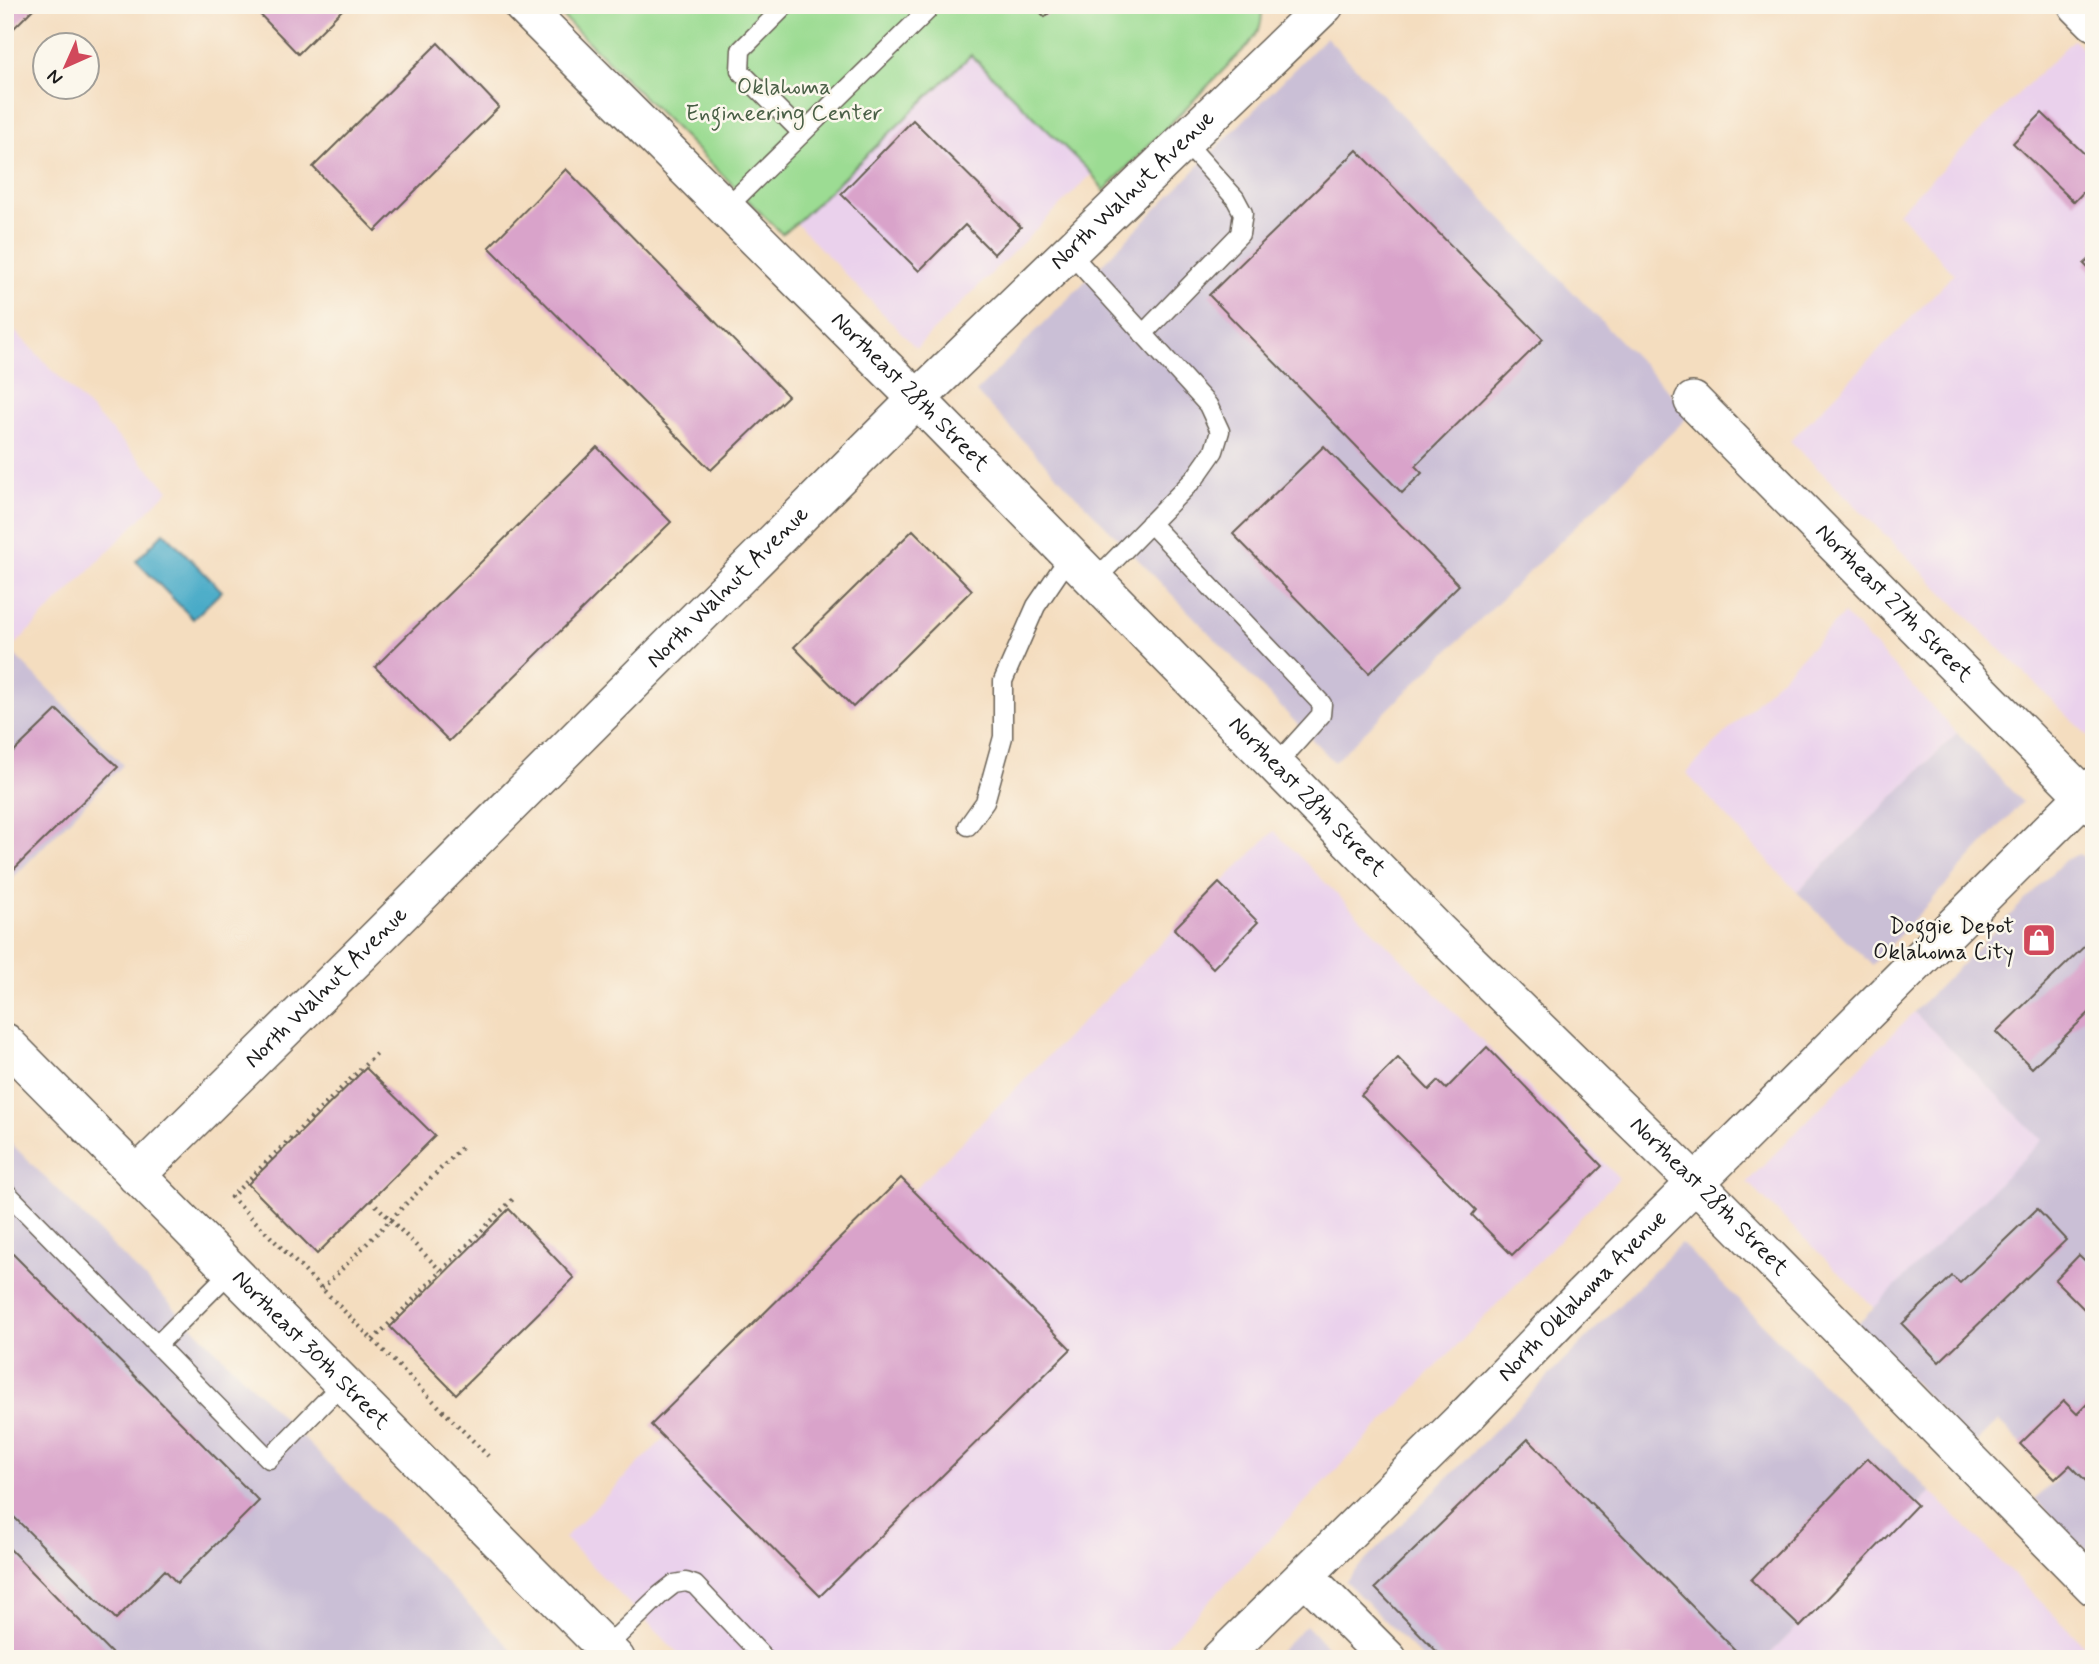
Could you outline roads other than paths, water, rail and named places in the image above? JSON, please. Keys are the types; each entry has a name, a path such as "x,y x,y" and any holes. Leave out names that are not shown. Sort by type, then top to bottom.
{"street":[{"name":"Northeast 28th Street","path":"522,5 917,399 1437,930 1696,1182 2094,1587"},
{"path":"2077,5 2094,22"},
{"name":"North Walnut Avenue","path":"136,1176 917,399 1184,141 1313,9"},
{"name":"Northeast 27th Street","path":"1693,401 2090,796"},
{"name":"North Oklahoma Avenue","path":"1220,1659 1467,1415 1696,1182 2090,796"},
{"name":"Northeast 30th Street","path":"5,1042 610,1653"},
{"path":"1305,1576 1388,1659"}],"lane":[{"path":"786,5 741,50 740,71 802,133"},
{"path":"725,209 928,10 927,5"},
{"path":"1143,334 1240,234 1243,213 1235,198 1184,141"},
{"path":"968,826 985,802 1003,737 1003,681 1035,606 1082,568 1150,523 1207,463 1220,431 1208,405 1069,252"},
{"path":"1150,523 1322,704 1321,715 1275,766"},
{"path":"5,1191 269,1459 343,1383"},
{"path":"157,1345 231,1271"},
{"path":"610,1653 660,1595 674,1584 686,1583 695,1586 765,1659"}],"water":[{"path":"164,532 222,591 193,619 136,561"}],"place":[{"name":"Doggie Depot Oklahoma City","path":"2039,940"}],"park label":[{"name":"Oklahoma Engineering Center","path":"784,101"}]}
